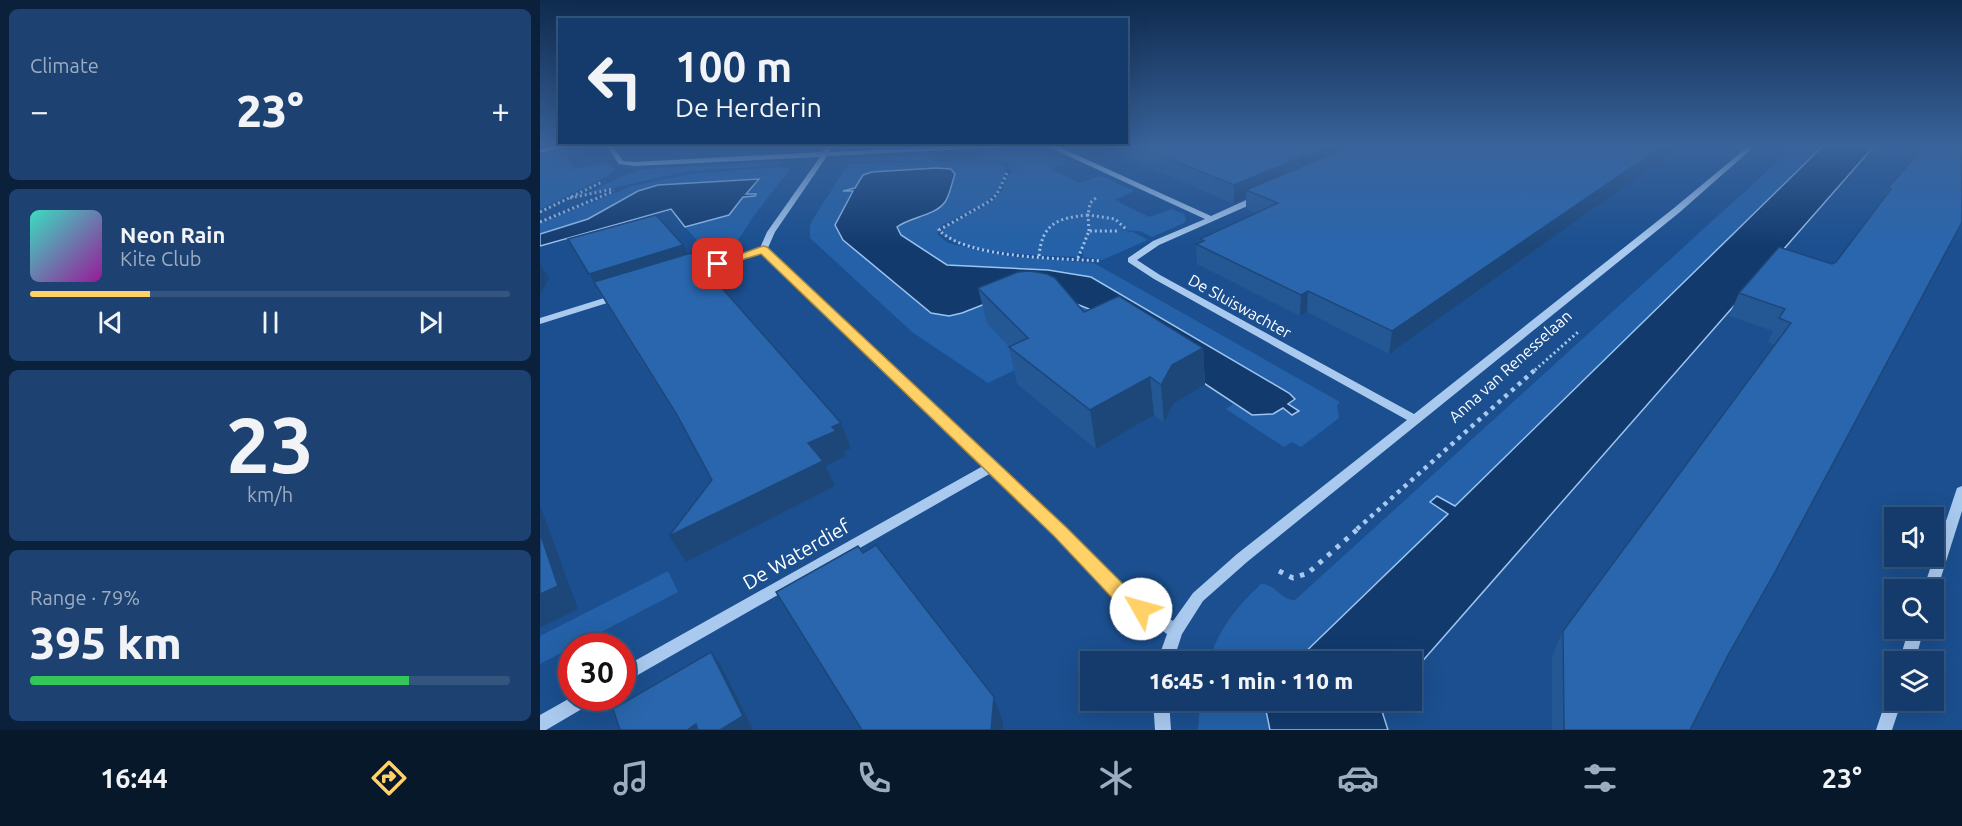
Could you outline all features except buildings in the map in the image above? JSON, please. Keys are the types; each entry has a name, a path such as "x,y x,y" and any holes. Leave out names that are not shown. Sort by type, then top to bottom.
{"street":[{"path":"685,275 763,250 771,232 807,179"},
{"path":"1124,179 1210,218"},
{"name":"Anna van Renesselaan","path":"1169,651 1175,631 1198,597 1252,550 1713,179"},
{"path":"1131,260 1156,243 1261,196"},
{"path":"763,250 1060,531 1124,597 1175,631"},
{"name":"De Sluiswachter","path":"1131,260 1157,277 1415,419"},
{"path":"540,321 629,293"},
{"name":"De Waterdief","path":"636,669 991,467"},
{"path":"1934,579 1962,490"},
{"path":"540,724 563,711"},
{"path":"1162,711 1163,730"},
{"path":"1884,730 1890,711"}],"path":[{"path":"540,212 606,179"},
{"path":"1003,179 1002,189 989,203 946,224 939,230 941,236 947,241 1007,255 1099,261 1131,260"},
{"path":"1078,258 1089,231 1090,203 1098,196 1130,182"},
{"path":"540,222 616,189 570,198"},
{"path":"1039,256 1039,241 1046,229 1060,220 1088,215 1102,216 1120,221 1126,226 1126,231"},
{"path":"1089,231 1139,233 1156,243"},
{"name":"Anna van Renesselaan","path":"1252,550 1287,578 1296,579 1308,573 1586,326"}],"shaded area":[{"path":"540,179 602,179 540,209"},
{"path":"616,179 653,179 586,194"},
{"path":"666,179 757,179 658,185 638,191 588,219 540,234 540,223 632,186"},
{"path":"758,179 782,179 733,248 712,257 685,227 729,215"},
{"path":"759,179 746,194 756,194 755,196 743,197 729,215 685,227 671,209 540,246 540,234 588,219 638,191 658,185"},
{"path":"838,179 860,179 855,188 845,189 844,191 854,191 835,225 843,240 931,313 947,315 1000,300 1067,302 1084,306 1111,323 995,330 999,336 1013,343 1056,350 988,383 912,332 810,238 810,226"},
{"path":"860,179 954,179 947,199 941,207 897,227 901,235 947,265 1048,270 1091,277 1289,393 1295,399 1288,404 1299,411 1292,415 1283,408 1273,414 1252,415 1125,331 1089,309 1074,303 995,300 949,316 931,313 843,240 835,225 853,191 843,191 855,188"},
{"path":"954,179 1003,179 1000,189 983,205 942,225 937,234 948,243 1007,256 1094,263 1340,402 1337,405 1339,418 1301,447 1292,442 1284,447 1226,409 1233,404 1252,415 1288,404 1294,399 1289,393 1091,277 1048,270 947,265 901,235 897,227 941,207 950,192"},
{"path":"1007,179 1071,179 1079,183 1091,179 1108,179 1134,191 1115,200 1149,217 1171,209 1184,214 1186,219 1184,223 1152,237 1140,231 1118,230 1133,232 1148,240 1102,260 1083,257 1083,251 1080,251 1078,257 1027,255 986,250 953,241 942,234 943,228 990,203 1003,190"},
{"path":"1758,179 1789,179 1455,506 1437,496 1430,502 1448,514 1305,651 1213,651 1229,619 1261,584 1270,586 1290,600 1295,600"},
{"path":"1789,179 1845,179 1422,662 1422,651 1306,651 1448,514 1430,502 1437,496 1455,506"},
{"path":"668,571 678,592 599,633 558,633 558,655 540,664 540,636"},
{"path":"1199,711 1266,711 1270,730 1198,730"},
{"path":"1266,711 1382,711 1388,730 1270,730"}],"route":[{"path":"718,264 763,250 1060,531 1124,597 1141,609"}]}
